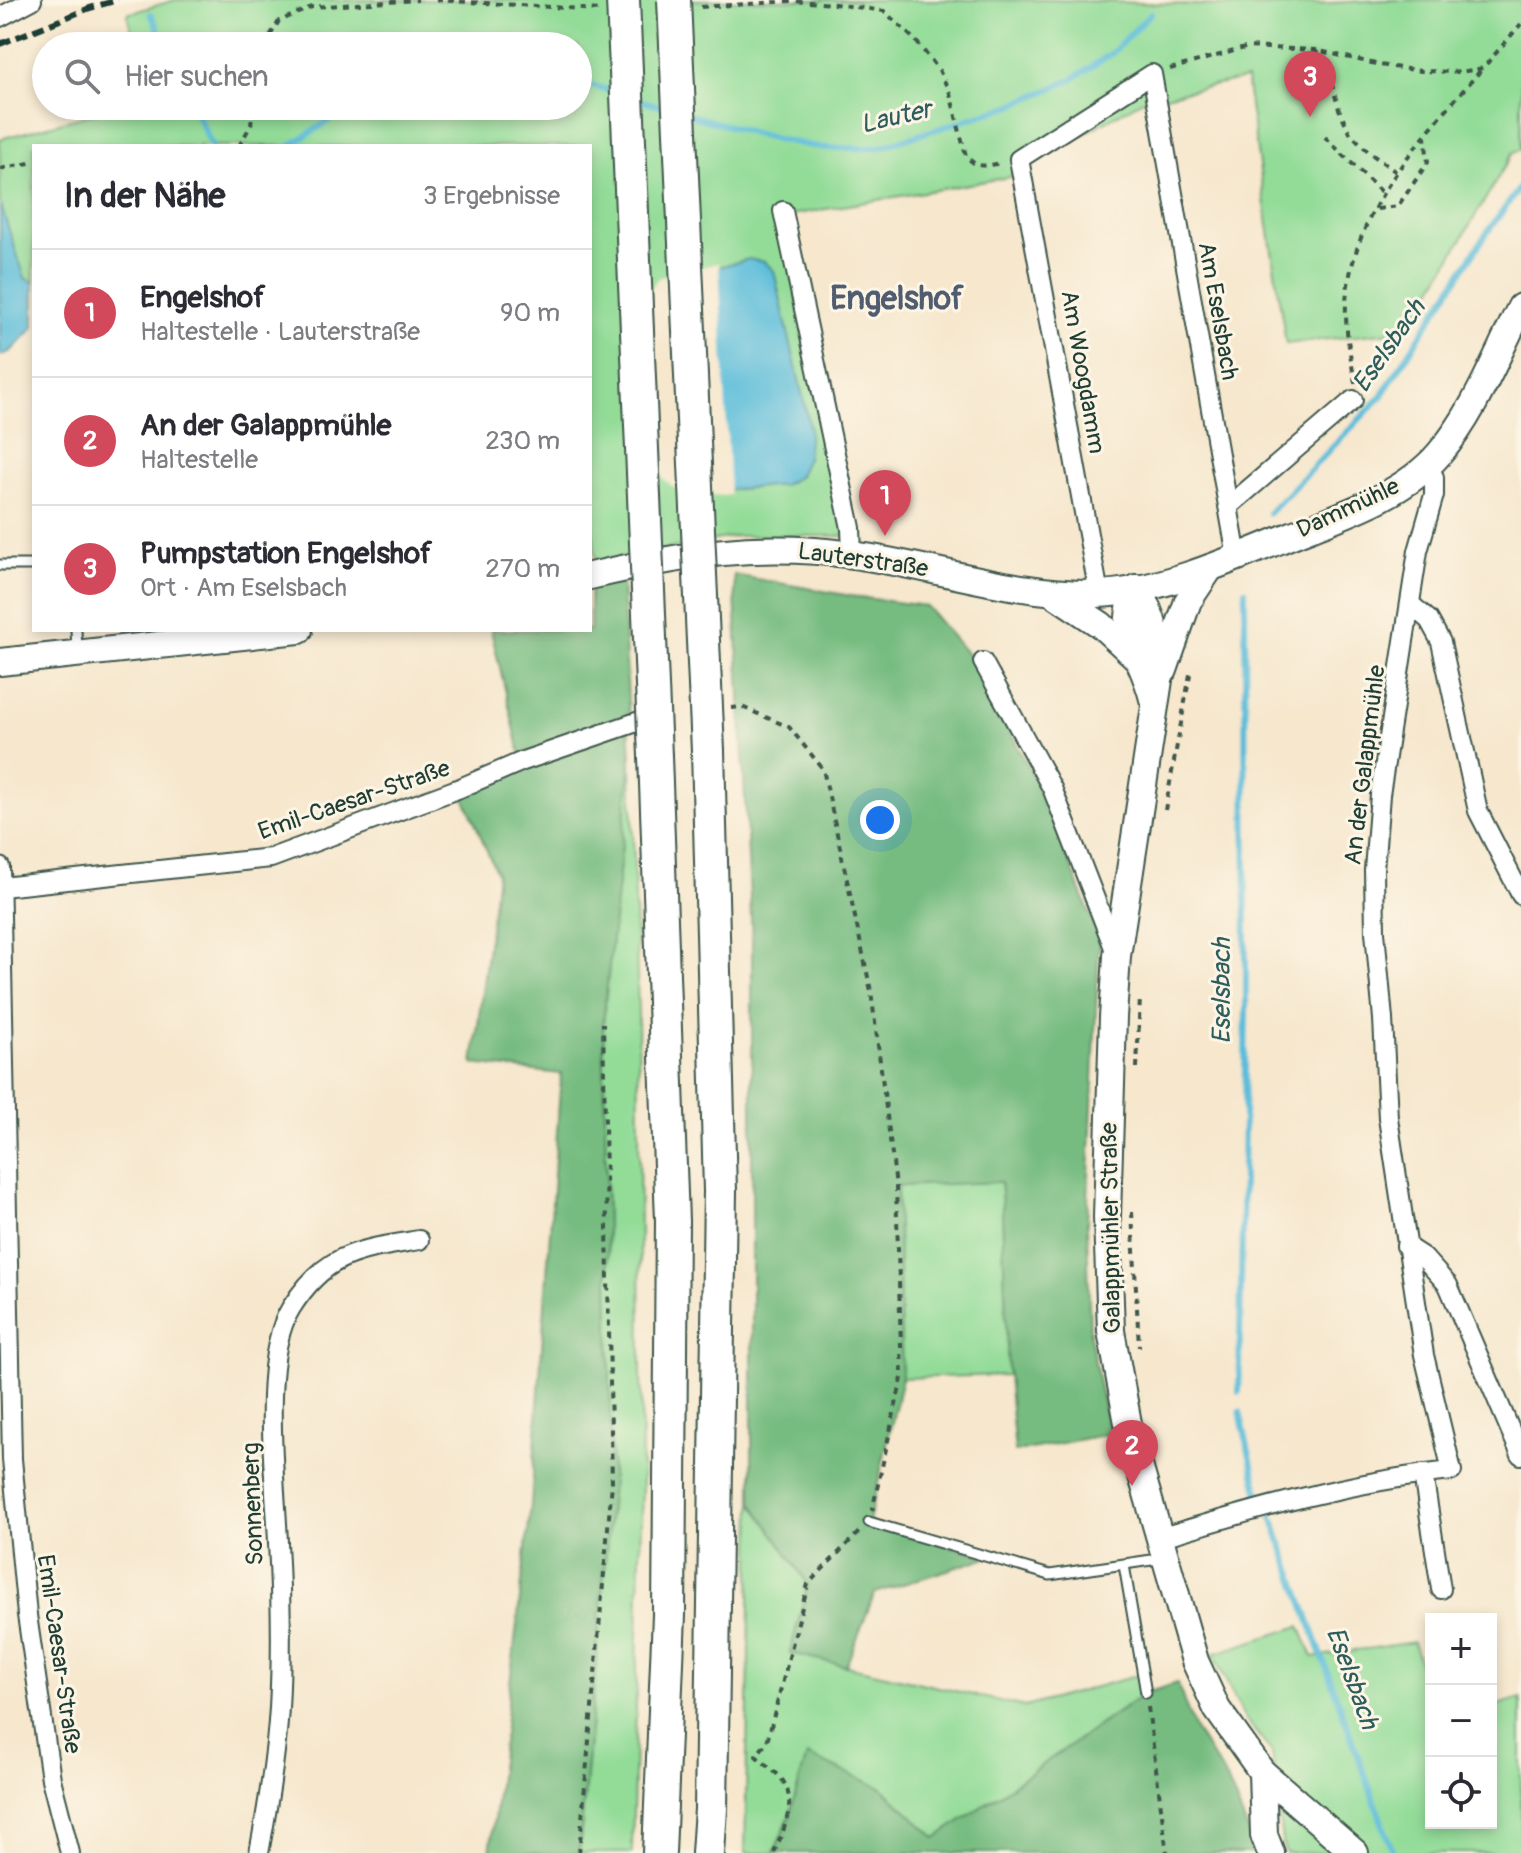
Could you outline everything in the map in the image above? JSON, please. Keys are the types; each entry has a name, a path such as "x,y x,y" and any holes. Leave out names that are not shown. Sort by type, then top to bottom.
{"highway":[{"path":"688,4 720,1191 708,1853"},
{"path":"616,5 655,756 672,1221 669,1615 659,1853"}],"main road":[{"name":"Dammühle","path":"1136,588 1210,568 1365,505 1428,466 1467,415 1521,307"},
{"name":"Lauterstraße","path":"592,576 676,557 752,548 852,555 1050,591 1099,594 1136,588"},
{"path":"1156,700 1183,614 1210,568"},
{"name":"Galappmühler Straße","path":"1136,588 1127,621 1137,657 1156,700"},
{"name":"Galappmühler Straße","path":"1136,588 1148,607 1159,656 1156,700 1117,956 1107,1202 1111,1331 1130,1434 1195,1661 1217,1709 1262,1772 1355,1853"},
{"path":"1050,591 1101,625 1137,657"},
{"path":"0,662 76,642 262,632"},
{"path":"1262,1772 1264,1835 1271,1853"}],"street":[{"path":"0,17 32,0"},
{"path":"1019,159 1152,74"},
{"name":"Am Eselsbach","path":"1152,74 1237,557"},
{"name":"Am Woogdamm","path":"1019,159 1099,594"},
{"path":"783,211 851,528 852,555"},
{"path":"1229,506 1353,400"},
{"name":"An der Galappmühle","path":"1162,1548 1271,1504 1452,1471 1424,1355 1406,1246 1388,1118 1375,932 1374,870 1380,795 1418,551 1435,489 1434,477 1428,466"},
{"path":"1410,604 1429,620 1441,642 1478,811 1521,895"},
{"name":"Galappmühler Straße","path":"983,662 1052,788 1117,956"},
{"name":"Emil-Caesar-Straße","path":"2,887 271,858 460,788 523,761 661,714"},
{"name":"Emil-Caesar-Straße","path":"0,867 6,1460 51,1779 70,1853"},
{"name":"Sonnenberg","path":"259,1853 270,1793 279,1707 274,1408 277,1341 289,1310 318,1271 356,1251 419,1240"},
{"path":"1406,1246 1423,1257 1448,1285 1521,1455"},
{"path":"1423,1474 1441,1589"}],"lane":[{"path":"0,565 32,565"},
{"path":"869,1522 1050,1575 1124,1565 1162,1548"},
{"path":"1124,1565 1146,1693"}],"path":[{"path":"272,32 279,21 312,7 418,0"},
{"path":"436,0 616,5"},
{"path":"688,4 794,1 884,11 915,40 939,70 950,93 962,146 972,164 981,167 1019,159"},
{"path":"1353,400 1355,383 1347,320 1347,286 1363,234 1396,172 1424,135 1521,24"},
{"path":"1152,74 1248,47 1316,50 1421,71 1461,72 1483,68"},
{"path":"1316,50 1329,75 1350,133 1396,172"},
{"path":"240,144 252,120"},
{"path":"1376,209 1398,206 1428,162 1424,135"},
{"path":"1325,137 1384,195"},
{"path":"0,169 32,162"},
{"path":"1163,822 1191,668"},
{"path":"729,708 742,707 789,727 823,769 871,991 896,1186 902,1378 869,1522 808,1584 767,1742 756,1756 781,1778 788,1796 789,1817 774,1853"},
{"path":"1137,1070 1140,992"},
{"path":"579,1853 612,1483 603,1023"},
{"path":"1132,1210 1139,1350"},
{"path":"1146,1693 1167,1853"}],"green space":[{"path":"175,0 1055,0 1257,7 1383,0 1521,0 1521,149 1512,154 1408,330 1286,344 1246,79 1141,101 1009,177 780,217 845,536 737,536 596,562 592,527 592,144 32,144 32,329 11,351 0,356 0,139 70,120 592,120 592,32 132,32 127,14"},
{"path":"734,575 926,606 973,661 1042,793 1099,937 1087,1224 1090,1336 1109,1434 1015,1452 1008,1375 1001,1182 897,1186 902,1378 869,1522 988,1557 875,1593 846,1666 790,1653 808,1584 752,1502 752,939"},
{"path":"622,579 631,760 603,1023 612,1483 579,1853 490,1853 531,1505 561,1074 473,1064 497,874 460,788 522,761 491,632 592,632 592,583"},
{"path":"631,760 638,1011 642,1484 632,1853 579,1853 612,1483 603,1023"},
{"path":"1001,1181 1008,1375 902,1378 896,1186"},
{"path":"752,1502 808,1584 790,1653 1025,1707 1142,1674 1146,1693 936,1838 882,1788 789,1817 774,1853 745,1853"},
{"path":"1300,1626 1313,1657 1413,1642 1425,1679 1425,1829 1497,1829 1497,1705 1521,1698 1521,1853 1286,1853 1282,1842 1272,1752 1245,1719 1213,1654"},
{"path":"1177,1683 1195,1730 1227,1779 1257,1853 774,1853 789,1817 807,1755 882,1788 936,1838 1146,1693"}],"water":[{"path":"0,203 25,278 32,281 32,329 11,351 0,356"},
{"path":"749,259 765,262 774,271 810,428 807,458 798,477 783,485 697,493 660,282"}],"pier":[{"path":"719,263 730,495 697,497 674,488 661,477 648,293 658,278"}],"waterway":[{"name":"Lauter","path":"689,115 822,148 877,148 1010,106 1071,80 1112,53 1151,13"},
{"path":"151,14 159,32"},
{"name":"Lauter","path":"592,85 617,93"},
{"name":"Lauter","path":"639,100 670,109"},
{"path":"200,120 211,144"},
{"name":"Lauter","path":"293,144 330,120"},
{"name":"Eselsbach","path":"1269,513 1380,398 1486,234 1521,186"},
{"name":"Eselsbach","path":"1239,1392 1246,1009 1245,590"},
{"name":"Eselsbach","path":"1240,1412 1259,1496"},
{"name":"Eselsbach","path":"1272,1517 1393,1853"}],"railway":[{"path":"0,44 118,0"}],"place":[{"name":"Pumpstation Engelshof","path":"1310,117"},
{"name":"Engelshof","path":"885,536"},
{"name":"An der Galappmühle","path":"1132,1486"}],"district":[{"name":"Engelshof","path":"897,299"}]}
